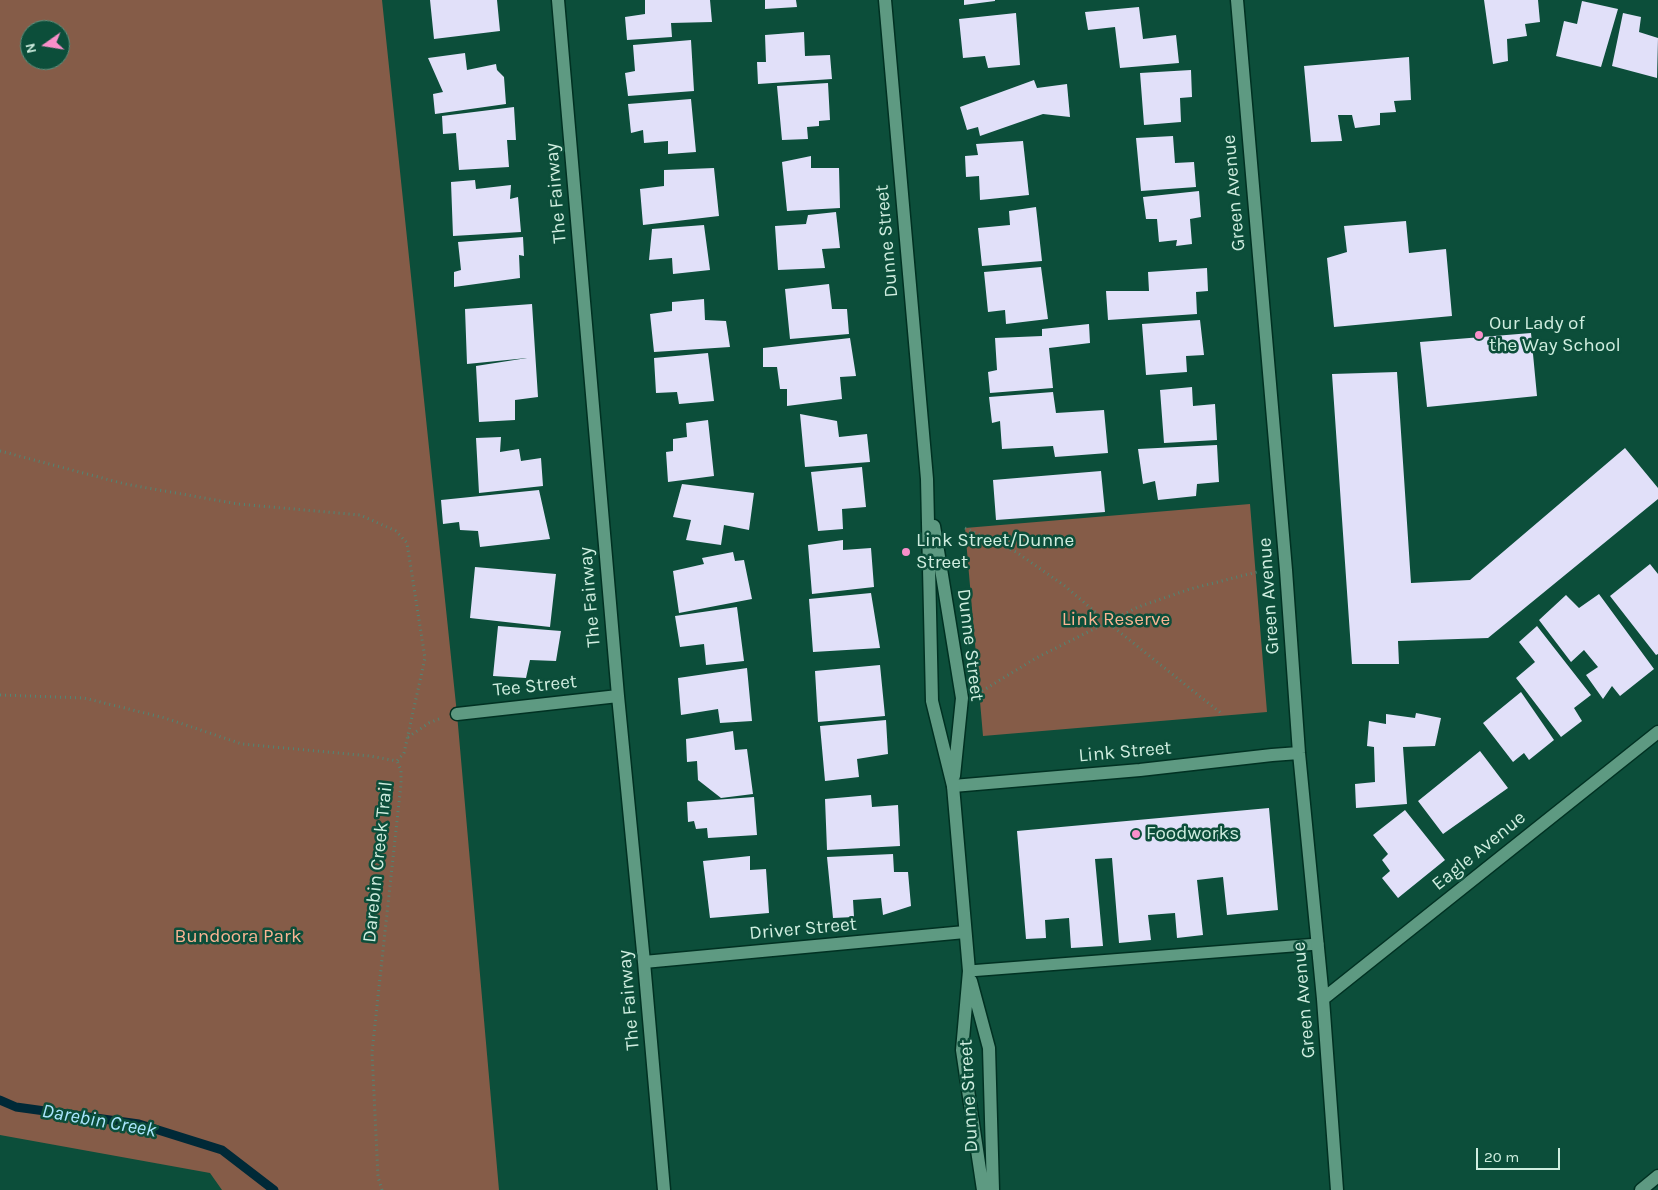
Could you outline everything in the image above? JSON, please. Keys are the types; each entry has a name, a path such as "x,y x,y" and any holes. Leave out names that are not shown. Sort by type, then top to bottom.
{"street":[{"name":"The Fairway","path":"558,0 618,696 664,1190"},
{"name":"Dunne Street","path":"885,0 927,479 932,701 953,786 969,972 962,1050 983,1190"},
{"name":"Green Avenue","path":"1237,0 1286,570 1299,753 1323,999 1337,1190"},
{"name":"Dunne Street","path":"927,479 962,698 953,786"},
{"name":"Tee Street","path":"456,714 618,696"},
{"name":"Eagle Avenue","path":"1323,999 1658,732"},
{"name":"Link Street","path":"953,786 1140,770 1299,753"},
{"name":"Driver Street","path":"644,962 966,932"},
{"name":"Dunne Street","path":"969,972 989,1048 993,1190"},
{"path":"1641,1190 1658,1176"}],"lane":[{"path":"969,972 1318,944"}],"path":[{"path":"0,451 125,484 219,501 360,515 396,531 408,543 425,658 404,753 397,761"},
{"path":"965,528 1016,552 1065,586 1222,714"},
{"path":"979,693 1036,658 1138,607 1190,589 1257,572"},
{"name":"Darebin Creek Trail","path":"0,695 84,698 165,718 242,744 370,756 397,761 401,770 401,784 372,1052 378,1177 382,1190"},
{"path":"407,737 429,723 456,714"}],"green space":[{"name":"Bundoora Park","path":"0,0 382,0 457,714 499,1190 222,1190 210,1173 0,1135"},
{"name":"Link Reserve","path":"1250,504 1267,712 983,736 965,528"}],"building":[{"path":"430,0 497,0 500,31 434,39"},
{"path":"645,0 710,0 712,22 671,23 672,37 627,40 625,17 645,14"},
{"path":"765,0 796,0 797,7 765,9"},
{"path":"964,0 995,0 995,1 964,5"},
{"path":"1484,0 1538,0 1540,22 1525,24 1527,36 1507,39 1508,61 1493,64"},
{"path":"1582,1 1618,9 1601,67 1556,56 1564,21 1577,24"},
{"path":"1139,7 1143,39 1176,35 1179,63 1120,68 1115,27 1088,30 1085,12"},
{"path":"1016,13 1020,65 988,68 985,56 963,58 959,19"},
{"path":"1623,13 1641,17 1639,32 1658,38 1657,78 1612,66"},
{"path":"804,32 805,56 830,55 832,79 758,84 757,62 766,62 765,35"},
{"path":"691,40 694,91 628,96 625,73 635,71 633,45"},
{"path":"465,53 467,70 496,64 497,70 504,77 506,104 435,114 433,94 443,92 428,58"},
{"path":"1409,57 1411,100 1394,101 1396,112 1380,113 1380,125 1355,128 1352,115 1338,115 1342,141 1311,142 1304,66"},
{"path":"1191,70 1192,97 1180,98 1181,122 1144,125 1140,73"},
{"path":"1034,80 1037,88 1067,84 1070,117 1043,114 980,136 978,127 967,130 960,107"},
{"path":"828,83 830,120 819,121 819,126 807,127 808,139 782,140 777,86"},
{"path":"691,99 696,152 668,154 668,141 644,143 643,130 631,133 628,104"},
{"path":"514,107 516,140 507,140 509,167 459,170 456,133 443,134 442,116"},
{"path":"1173,136 1175,163 1194,162 1196,187 1141,191 1136,138"},
{"path":"1023,141 1029,195 980,200 979,176 966,177 965,156 978,155 976,144"},
{"path":"811,156 811,168 839,168 840,208 787,211 782,162"},
{"path":"714,168 719,216 643,225 640,189 664,186 664,170"},
{"path":"475,180 476,189 511,185 510,199 518,197 521,232 453,236 451,182"},
{"path":"1199,191 1201,217 1190,219 1192,244 1176,246 1177,240 1159,242 1157,219 1146,219 1143,197"},
{"path":"1036,207 1042,261 982,266 978,228 1010,225 1009,211"},
{"path":"836,212 840,248 822,249 825,268 778,270 775,226 806,224 808,215"},
{"path":"1406,221 1409,253 1446,249 1452,316 1334,327 1327,258 1347,252 1344,226"},
{"path":"704,225 710,270 673,274 672,258 649,260 652,229"},
{"path":"523,237 524,256 519,255 520,278 454,287 454,272 461,270 458,242"},
{"path":"1041,267 1048,319 1006,324 1005,310 988,312 984,272"},
{"path":"1207,268 1208,291 1196,292 1197,314 1108,320 1106,291 1149,291 1148,272"},
{"path":"829,284 832,309 847,309 849,334 790,339 785,289"},
{"path":"704,299 705,320 726,321 730,347 654,352 650,314 672,311 672,302"},
{"path":"532,304 538,397 515,400 515,420 479,422 476,366 527,358 467,364 465,309"},
{"path":"1200,320 1204,355 1186,356 1187,372 1146,375 1142,324"},
{"path":"1089,324 1090,343 1049,348 1053,388 990,393 988,372 997,370 995,338 1042,336 1042,329"},
{"path":"1531,333 1537,396 1427,407 1420,342"},
{"path":"850,338 856,376 840,377 842,399 787,406 787,389 780,389 777,367 763,367 763,348"},
{"path":"708,353 714,401 679,404 677,392 656,393 654,358"},
{"path":"1397,372 1411,583 1470,580 1625,448 1658,488 1658,499 1488,638 1398,641 1399,664 1352,664 1332,374"},
{"path":"1192,387 1193,406 1215,404 1217,440 1164,443 1160,390"},
{"path":"1053,392 1056,413 1104,410 1108,453 1055,457 1053,446 1002,449 1000,421 992,423 989,397"},
{"path":"800,414 837,421 839,437 867,434 870,462 805,467"},
{"path":"708,420 714,476 668,482 666,452 673,451 673,439 687,437 686,423"},
{"path":"501,437 500,452 519,449 521,461 541,458 543,486 479,493 476,438"},
{"path":"1217,445 1219,482 1197,484 1196,496 1158,500 1155,481 1143,484 1138,449"},
{"path":"862,467 866,507 842,509 843,529 818,531 811,472"},
{"path":"1101,471 1105,512 996,520 993,480"},
{"path":"682,484 754,493 749,530 724,525 721,545 686,540 691,520 673,517"},
{"path":"539,490 550,539 480,547 478,531 460,530 459,522 443,524 441,500"},
{"path":"843,540 843,550 871,548 874,587 812,594 808,545"},
{"path":"733,552 735,561 744,560 752,599 679,613 673,571 704,564 702,558"},
{"path":"1650,564 1658,574 1658,654 1656,655 1610,596"},
{"path":"475,567 556,574 550,627 470,618"},
{"path":"871,593 880,648 813,652 809,599"},
{"path":"1599,594 1654,669 1620,696 1612,686 1603,699 1586,675 1598,667 1584,650 1571,662 1539,620 1566,595 1579,608"},
{"path":"737,607 744,661 706,665 704,644 680,647 675,616"},
{"path":"498,626 561,631 556,661 530,660 526,678 493,676"},
{"path":"1537,626 1591,695 1574,708 1582,721 1561,737 1516,678 1535,662 1519,642"},
{"path":"880,665 885,716 818,722 815,671"},
{"path":"747,668 752,721 720,723 718,709 681,715 678,678"},
{"path":"1521,692 1554,740 1529,760 1524,753 1513,762 1483,723"},
{"path":"1416,713 1441,718 1435,746 1403,747 1407,804 1356,808 1355,784 1375,782 1374,747 1367,746 1369,721 1386,724 1386,714 1415,718"},
{"path":"886,720 888,754 857,759 859,777 825,781 820,726"},
{"path":"733,731 735,750 747,749 753,794 721,798 698,780 697,761 687,762 686,739"},
{"path":"1480,751 1508,788 1443,834 1418,801"},
{"path":"871,795 872,807 898,805 900,846 827,850 825,799"},
{"path":"754,797 757,835 708,838 707,828 696,829 694,821 688,822 687,802"},
{"path":"1269,808 1278,910 1227,915 1223,877 1197,880 1203,935 1177,938 1175,913 1148,915 1151,940 1119,943 1112,858 1095,859 1103,946 1071,948 1069,918 1045,920 1046,938 1026,939 1017,831"},
{"path":"1405,810 1445,860 1398,898 1382,878 1390,871 1382,860 1388,854 1373,835"},
{"path":"893,854 894,872 908,872 911,906 883,915 881,898 853,900 854,917 833,918 827,857"},
{"path":"750,856 750,870 766,869 769,913 710,918 703,861"}],"waterway":[{"name":"Darebin Creek","path":"0,1100 16,1107 139,1124 222,1150 274,1190"}],"place":[{"name":"Our Lady of the Way School","path":"1479,335"},
{"name":"Link Street/Dunne Street","path":"906,552"},
{"name":"Foodworks","path":"1136,834"}]}
